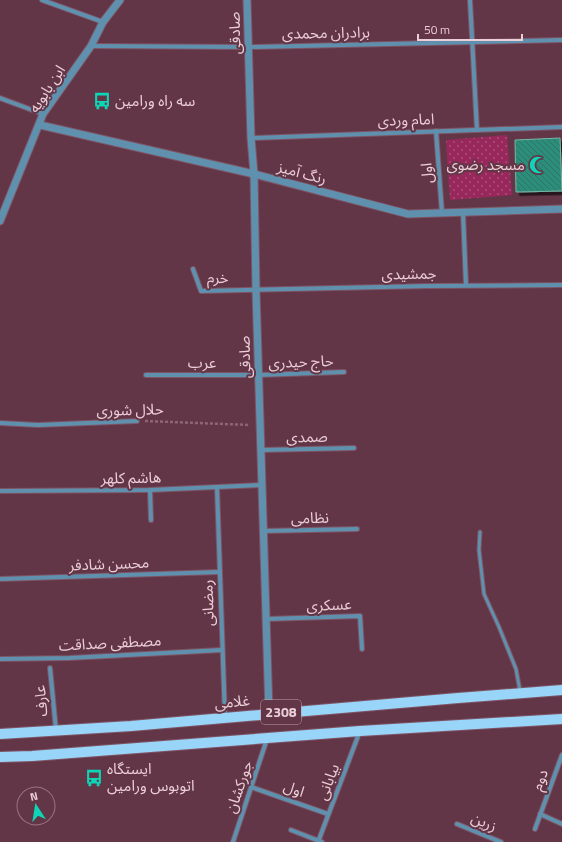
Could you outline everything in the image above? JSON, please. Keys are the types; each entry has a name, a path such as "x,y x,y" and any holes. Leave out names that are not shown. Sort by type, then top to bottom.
{"main road":[{"name":"غلامی","path":"0,734 225,718 269,713 562,690"},
{"name":"2308","path":"0,756 48,755 360,731 562,719"}],"street":[{"path":"42,0 103,22"},
{"name":"ابن بابویه","path":"0,221 2,208 40,125 43,114 91,46 103,22 120,0"},
{"name":"صادقی","path":"247,0 251,138 254,174 256,291 269,713"},
{"path":"470,0 477,130"},
{"name":"برادران محمدی","path":"91,46 249,47 562,40"},
{"path":"0,98 43,114"},
{"name":"رنگ آمیز","path":"40,125 254,174 408,214 562,209"},
{"name":"امام وردی","path":"251,138 562,127"},
{"name":"اول","path":"436,131 442,213"},
{"path":"463,212 466,285"},
{"name":"خرم","path":"193,269 200,291 256,291"},
{"name":"جمشیدی","path":"256,291 466,285 562,285"},
{"name":"حاج حیدری","path":"259,375 344,372"},
{"name":"عرب","path":"146,375 259,375"},
{"name":"حلال شوری","path":"0,423 38,425 136,421"},
{"name":"صمدی","path":"261,450 354,448"},
{"name":"هاشم کلهر","path":"0,491 150,490 262,485"},
{"name":"رمضانی","path":"217,487 225,718"},
{"path":"150,490 151,520"},
{"name":"نظامی","path":"264,530 357,529"},
{"name":"محسن شادفر","path":"0,579 219,572"},
{"name":"عسکری","path":"266,619 360,616 362,649"},
{"name":"مصطفی صداقت","path":"0,659 69,658 222,650"},
{"name":"عارف","path":"50,668 56,731"},
{"name":"بیابانی","path":"319,841 360,731"},
{"name":"جورکشان","path":"232,842 267,739"},
{"name":"دوم","path":"535,829 562,755"},
{"name":"اول","path":"251,788 328,814"},
{"name":"دوم","path":"540,814 562,824"},
{"name":"زرین","path":"458,824 501,842"},
{"path":"291,830 319,841"}],"lane":[{"path":"480,532 479,550 484,594 516,670 520,693"}],"path":[{"name":"حلال شوری","path":"136,421 260,425"}],"shaded area":[{"path":"507,135 512,195 450,200 446,140"}],"building":[{"name":"مسجد رضوی","path":"560,138 562,191 516,192 515,140"}],"place":[{"name":"سه راه ورامین","path":"102,101"},
{"name":"مسجد رضوی","path":"538,165"},
{"name":"ایستگاه اتوبوس ورامین","path":"94,778"}]}
